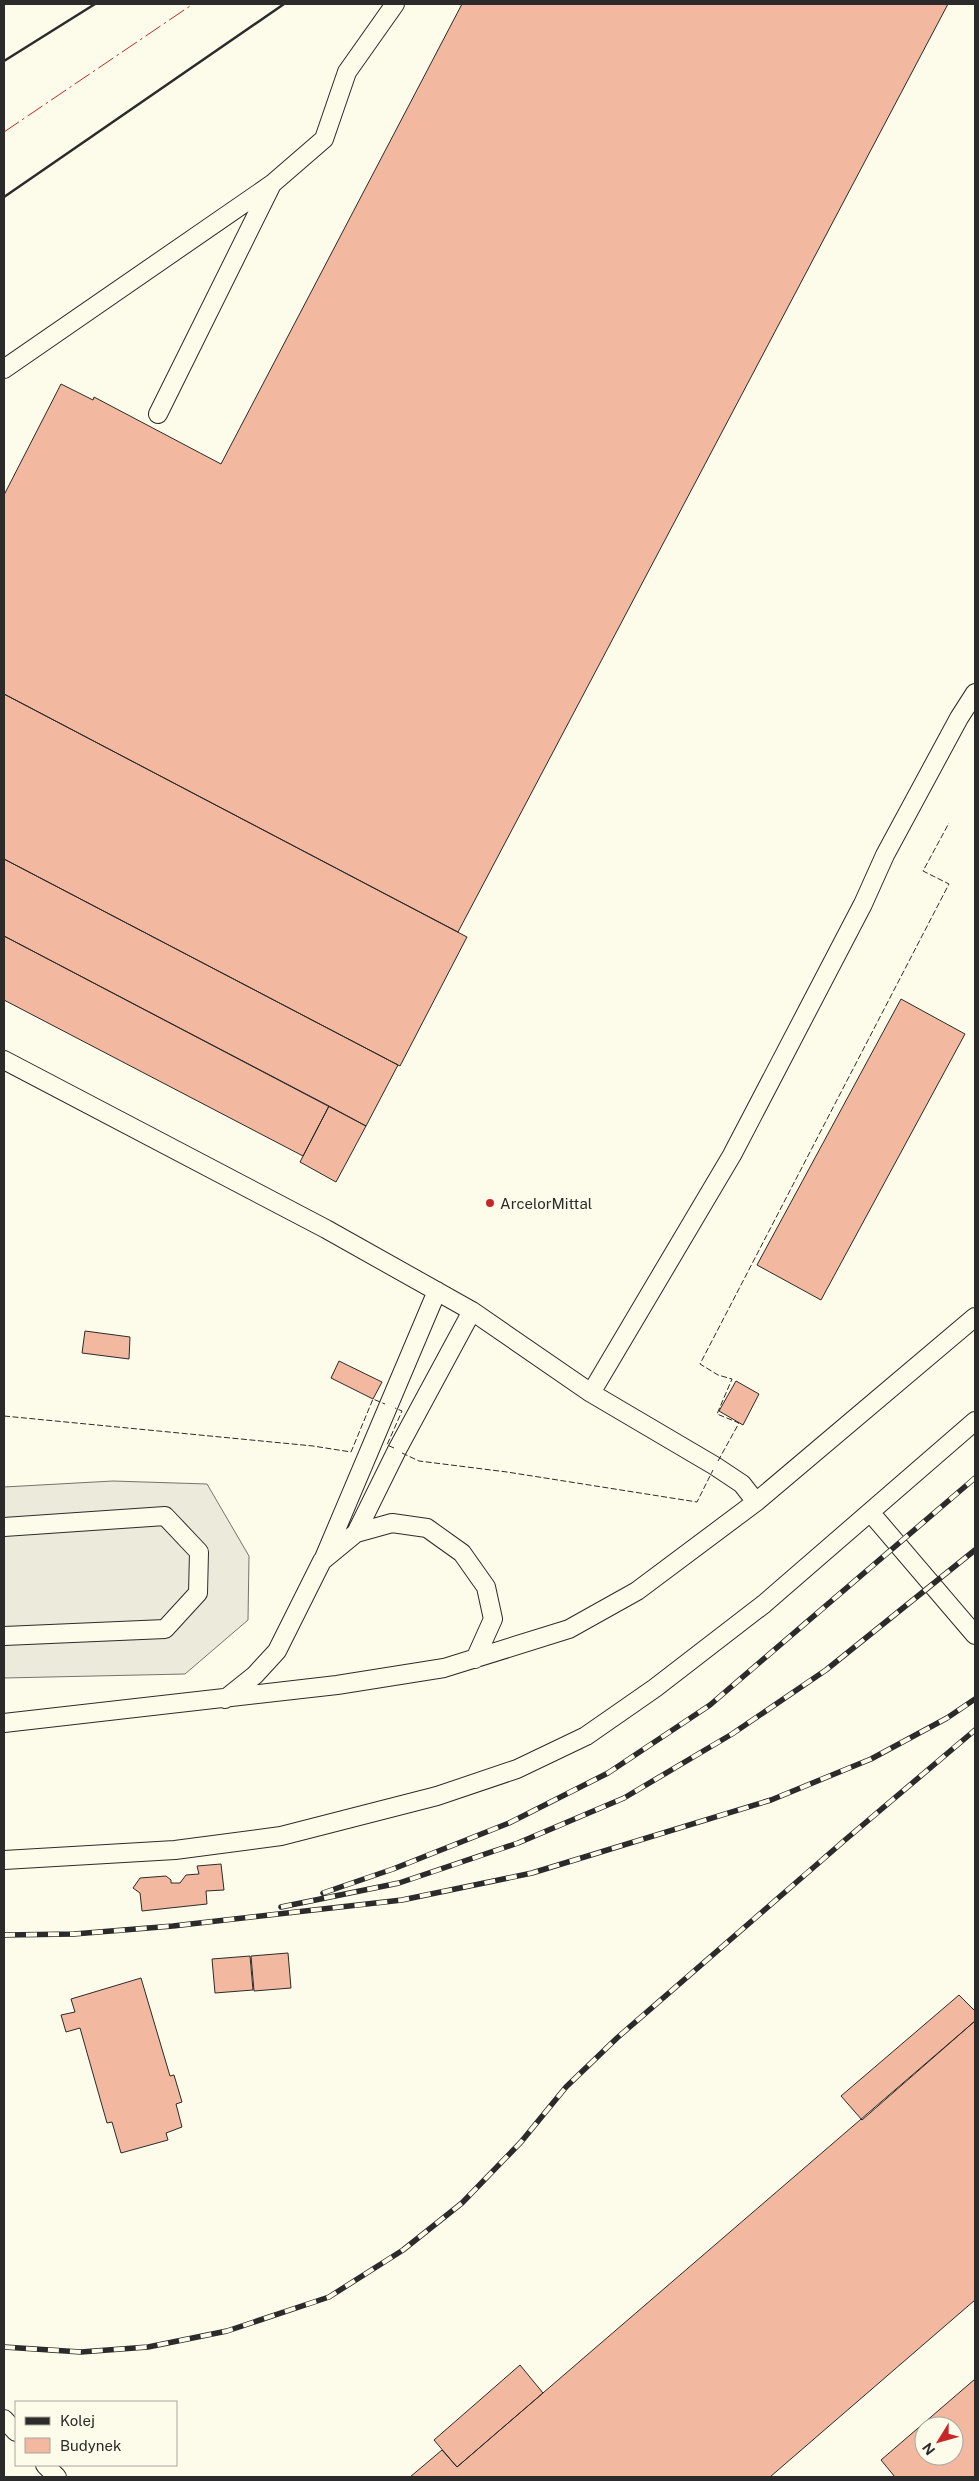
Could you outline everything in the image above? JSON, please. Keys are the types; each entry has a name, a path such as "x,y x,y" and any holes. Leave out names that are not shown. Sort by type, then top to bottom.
{"lane":[{"path":"4,369 272,184 324,139 347,72 395,4"},
{"path":"158,414 272,184"},
{"path":"591,1392 732,1155 863,904 885,855 975,692"},
{"path":"4,1060 326,1229 472,1311 591,1392 742,1484 756,1502"},
{"path":"225,1699 255,1675 278,1651 322,1561 437,1291"},
{"path":"356,1533 397,1450 472,1311"},
{"path":"4,1723 225,1699 415,1673 444,1668 570,1629 637,1591 756,1502 975,1317"},
{"path":"4,1860 175,1850 281,1836 437,1796 517,1768 586,1736 655,1688 764,1604 975,1421"},
{"path":"870,1512 975,1636"},
{"path":"4,1527 165,1516 198,1552 198,1593 165,1629 4,1636"},
{"path":"322,1561 356,1533 392,1523 427,1528 462,1552 486,1587 493,1619 475,1659"},
{"path":"4,2418 15,2431"},
{"path":"46,2466 57,2477"}],"shaded area":[{"path":"113,1481 207,1484 249,1556 248,1620 185,1674 4,1678 4,1487"}],"building":[{"path":"462,4 948,4 458,932 4,694 4,495 61,384 93,400 94,397 221,464"},
{"path":"4,694 467,937 400,1066 4,859"},
{"path":"4,859 398,1065 366,1126 4,936"},
{"path":"4,936 329,1106 303,1156 4,1000"},
{"path":"901,999 965,1034 821,1300 757,1265"},
{"path":"329,1106 366,1126 336,1182 300,1162"},
{"path":"85,1331 130,1337 129,1359 82,1353"},
{"path":"339,1361 382,1382 373,1399 331,1378"},
{"path":"736,1381 759,1394 743,1425 719,1411"},
{"path":"221,1864 224,1890 206,1891 207,1904 142,1911 140,1893 133,1888 140,1878 166,1876 171,1880 171,1883 180,1883 186,1875 199,1874 197,1866"},
{"path":"288,1953 291,1988 254,1991 251,1956"},
{"path":"250,1956 253,1990 215,1993 212,1959"},
{"path":"141,1978 170,2076 174,2075 182,2102 176,2104 182,2127 166,2133 168,2140 121,2153 112,2122 107,2123 80,2028 66,2032 61,2015 75,2012 71,1999"},
{"path":"959,1995 975,2011 975,2021 862,2120 841,2096"},
{"path":"975,2021 975,2300 770,2477 410,2477 442,2450 457,2467"},
{"path":"520,2365 543,2393 457,2467 434,2440"},
{"path":"975,2379 975,2477 895,2477 881,2460 914,2432 914,2466 964,2466 964,2416 932,2416"}],"railway":[{"path":"323,1893 393,1869 509,1823 608,1773 710,1705 975,1478"},
{"path":"281,1907 399,1883 518,1843 624,1798 732,1734 826,1670 975,1550"},
{"path":"4,1935 74,1934 173,1926 402,1900 532,1873 771,1800 871,1759 947,1718 975,1699"},
{"path":"4,2347 81,2352 148,2347 227,2331 329,2297 403,2250 462,2203 521,2142 566,2087 617,2038 975,1730"}],"fence":[{"path":"718,1461 739,1423 717,1414 732,1379 718,1375 700,1364 949,884 923,871 949,823"},
{"path":"4,1416 313,1446 351,1452 373,1399 385,1404"},
{"path":"394,1448 387,1445 402,1411 395,1408"},
{"path":"402,1453 419,1461 507,1472 697,1502 713,1470"}],"wall":[{"path":"4,61 95,4"},
{"path":"4,197 284,4"}],"power":[{"path":"4,132 193,4"}],"place":[{"name":"ArcelorMittal","path":"490,1203"}]}
